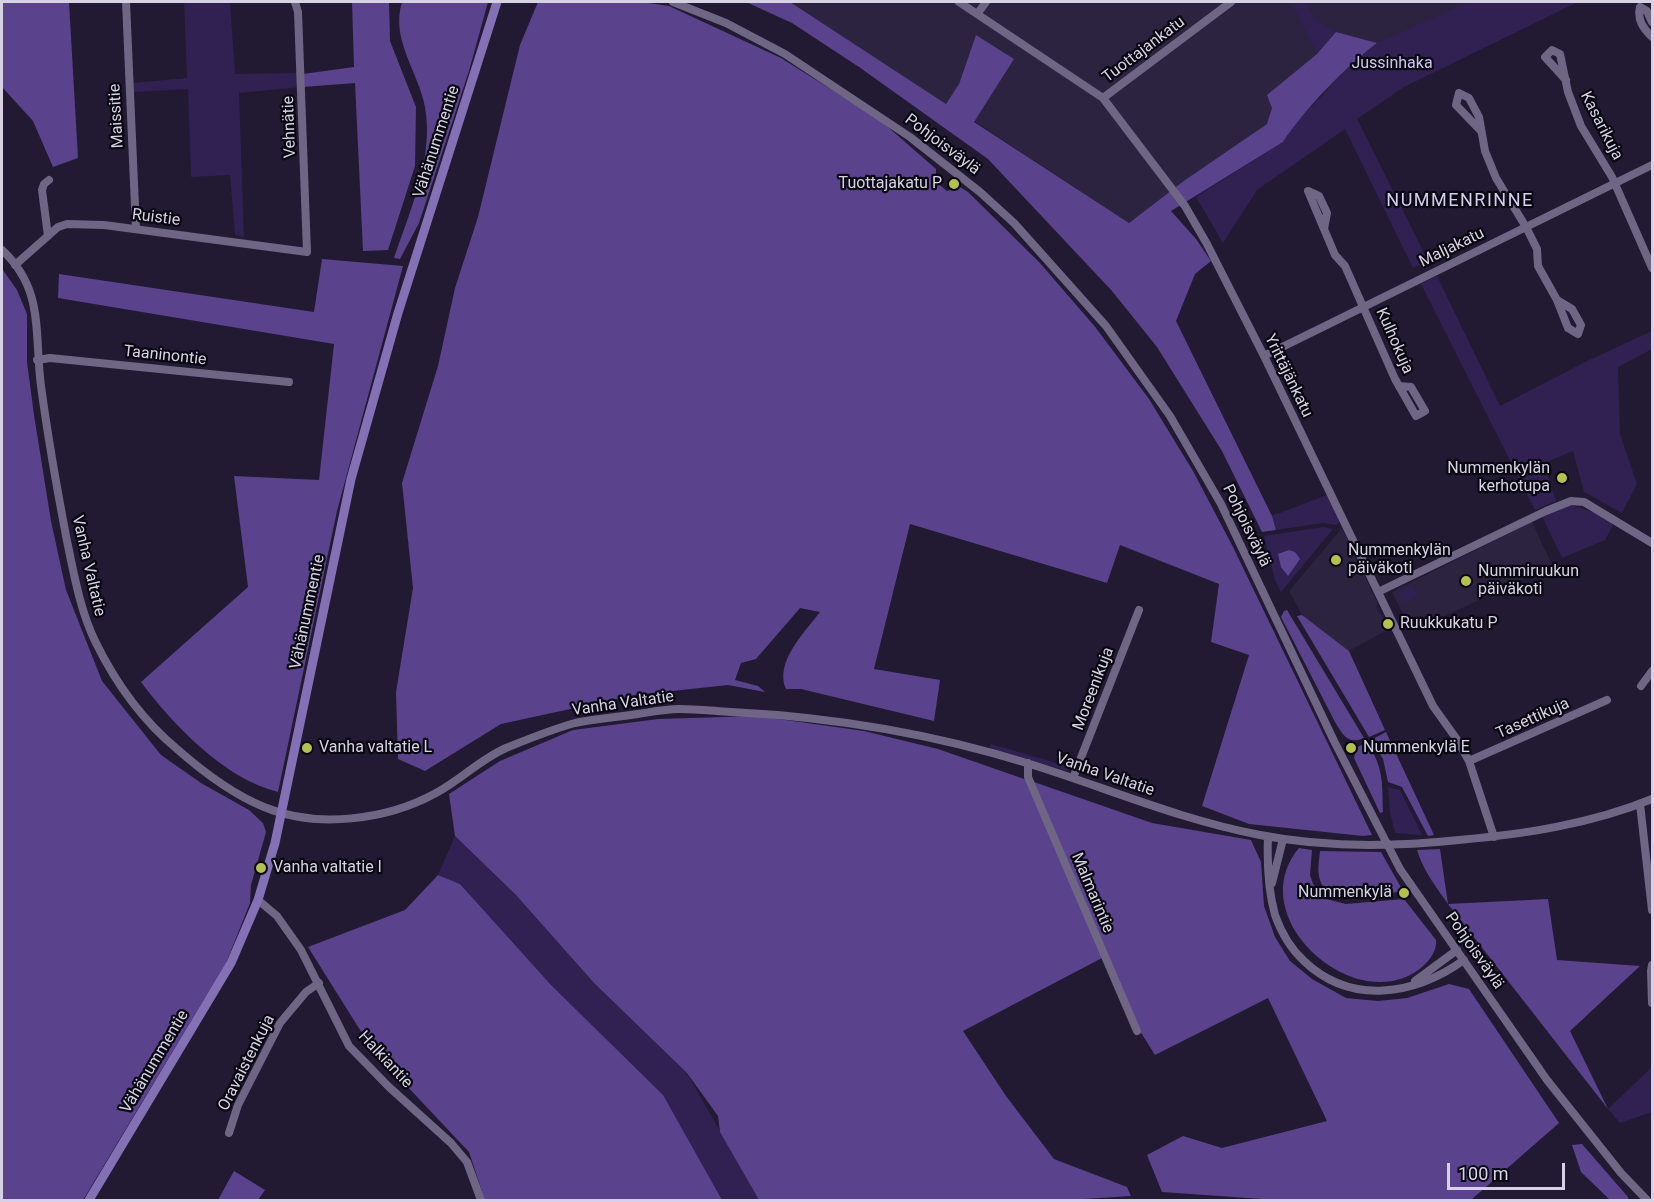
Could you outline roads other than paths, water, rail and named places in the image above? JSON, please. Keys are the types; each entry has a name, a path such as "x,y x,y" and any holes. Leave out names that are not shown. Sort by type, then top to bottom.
{"main road":[{"name":"Vähänummentie","path":"89,1200 231,963 258,900 282,813 351,479 398,313 497,2"}],"street":[{"name":"Maissitie","path":"126,2 136,229"},
{"name":"Vehnätie","path":"295,2 298,12 302,77 307,252"},
{"name":"Pohjoisväylä","path":"673,2 726,23 785,54 910,137 980,192 1014,223 1106,326 1141,373 1192,452 1221,504 1378,830 1405,877 1547,1080 1621,1173 1647,1200"},
{"name":"Yrittäjänkatu","path":"959,2 1103,98 1185,206 1264,356 1432,706 1458,741 1469,761 1494,837"},
{"path":"978,13 986,2"},
{"name":"Tuottajankatu","path":"1103,98 1231,2"},
{"path":"1653,22 1647,10 1641,7 1638,14 1644,29 1653,37"},
{"name":"Kasarikuja","path":"1566,81 1581,126 1599,153 1652,266"},
{"path":"1481,131 1485,151 1497,178 1526,227 1536,249 1538,266 1557,300"},
{"name":"Maljakatu","path":"1264,356 1653,165"},
{"path":"48,236 42,189 44,184 50,180"},
{"name":"Ruistie","path":"15,264 58,227 67,224 104,225 307,252"},
{"name":"Kulhokuja","path":"1324,229 1335,255 1345,266 1399,386"},
{"name":"Vanha Valtatie","path":"2,250 29,285 36,310 38,360 52,459 75,583 93,639 136,709 194,763 261,807 319,819 358,819 401,810 437,793 502,750 574,723 675,709 787,715 883,729 984,751 1073,778 1134,801 1218,826 1283,839 1372,847 1494,837 1579,823 1653,799"},
{"name":"Taaninontie","path":"38,360 50,358 289,382"},
{"path":"1378,592 1551,508 1571,501 1584,502 1653,543"},
{"name":"Moreenikuja","path":"1073,778 1139,610"},
{"path":"1641,686 1653,671"},
{"name":"Tasettikuja","path":"1469,761 1607,700"},
{"name":"Malmarintie","path":"1028,764 1028,777 1137,1031"},
{"path":"1640,804 1653,910"},
{"path":"1268,837 1271,900 1276,917 1291,946 1314,970 1342,986 1359,991 1375,992 1435,978 1464,960"},
{"path":"1271,900 1273,876 1283,839"},
{"name":"Halkiantie","path":"258,900 277,916 301,950 349,1046 389,1087 451,1143 467,1162 481,1200"},
{"path":"1401,987 1419,979 1457,950"},
{"path":"1653,965 1651,971 1653,1003"},
{"name":"Oravaistenkuja","path":"228,1133 238,1105 280,1023 306,992 319,983"}],"place":[{"name":"Tuottajakatu P","path":"954,184"},
{"name":"Nummenkylän kerhotupa","path":"1562,478"},
{"name":"Nummenkylän päiväkoti","path":"1336,560"},
{"name":"Nummiruukun päiväkoti","path":"1466,581"},
{"name":"Ruukkukatu P","path":"1388,624"},
{"name":"Vanha valtatie L","path":"307,748"},
{"name":"Nummenkylä E","path":"1351,748"},
{"name":"Vanha valtatie I","path":"261,868"},
{"name":"Nummenkylä","path":"1404,893"}],"district":[{"name":"NUMMENRINNE","path":"1460,201"}],"park label":[{"name":"Jussinhaka","path":"1392,64"}]}
